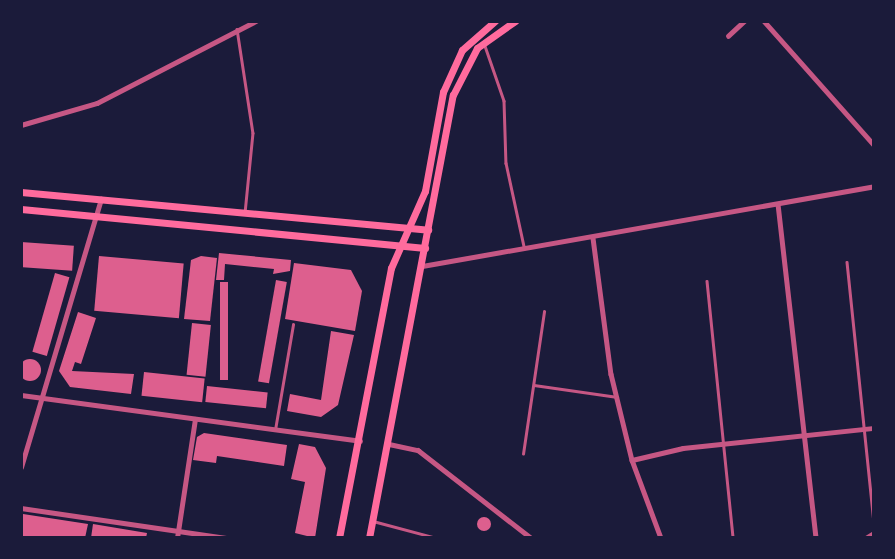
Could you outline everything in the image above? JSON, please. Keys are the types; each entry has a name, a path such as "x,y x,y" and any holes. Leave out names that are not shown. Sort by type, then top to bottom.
{"highway":[{"path":"339,538 398,245 425,191 451,69 470,41 495,21"},
{"path":"369,538 389,444 453,95 482,43 515,21"},
{"path":"21,192 428,230"},
{"path":"21,209 425,248"}],"street":[{"path":"21,125 114,95 237,28 256,21"},
{"path":"728,36 744,21"},
{"path":"764,21 874,145"},
{"path":"422,266 593,238 874,186"},
{"path":"21,467 101,199"},
{"path":"778,204 816,538"},
{"path":"593,238 617,397 632,460 661,538"},
{"path":"21,395 360,441"},
{"path":"177,538 195,419"},
{"path":"632,460 724,443 874,428"},
{"path":"389,444 418,450 531,538"},
{"path":"21,508 226,538"},
{"path":"866,538 874,533"}],"lane":[{"path":"237,28 253,133 245,213"},
{"path":"482,43 492,55 504,102 506,163 524,249"},
{"path":"847,262 874,524"},
{"path":"707,281 733,538"},
{"path":"523,454 544,312"},
{"path":"275,430 293,325"},
{"path":"534,385 617,397"},
{"path":"373,521 437,538"}],"building":[{"path":"21,242 74,246 72,271 21,267"},
{"path":"219,253 291,260 290,271 273,274 274,269 225,264 224,280 216,280"},
{"path":"99,256 184,263 179,318 94,311"},
{"path":"201,256 217,258 210,321 184,319 191,260"},
{"path":"294,263 351,270 362,291 355,331 285,319"},
{"path":"55,273 69,277 47,356 32,352"},
{"path":"276,280 287,282 269,383 258,381"},
{"path":"220,282 228,282 228,380 220,380"},
{"path":"78,312 96,318 81,364 75,362 72,371 134,374 131,394 70,387 59,371"},
{"path":"192,323 211,325 205,377 187,375"},
{"path":"331,331 354,335 338,405 321,417 287,411 290,394 321,400"},
{"path":"30,359 38,362 41,370 38,378 30,381 22,378 19,370 22,362"},
{"path":"144,372 205,378 202,402 141,396"},
{"path":"207,386 268,392 266,408 205,402"},
{"path":"204,433 287,445 284,466 217,456 216,463 193,460 197,437"},
{"path":"299,444 315,447 326,468 315,538 295,533 305,482 291,479"},
{"path":"23,514 88,524 85,538 21,538"},
{"path":"484,517 489,519 489,529 484,531 479,529 477,524 479,519"},
{"path":"93,524 147,533 146,538 91,538"}]}
